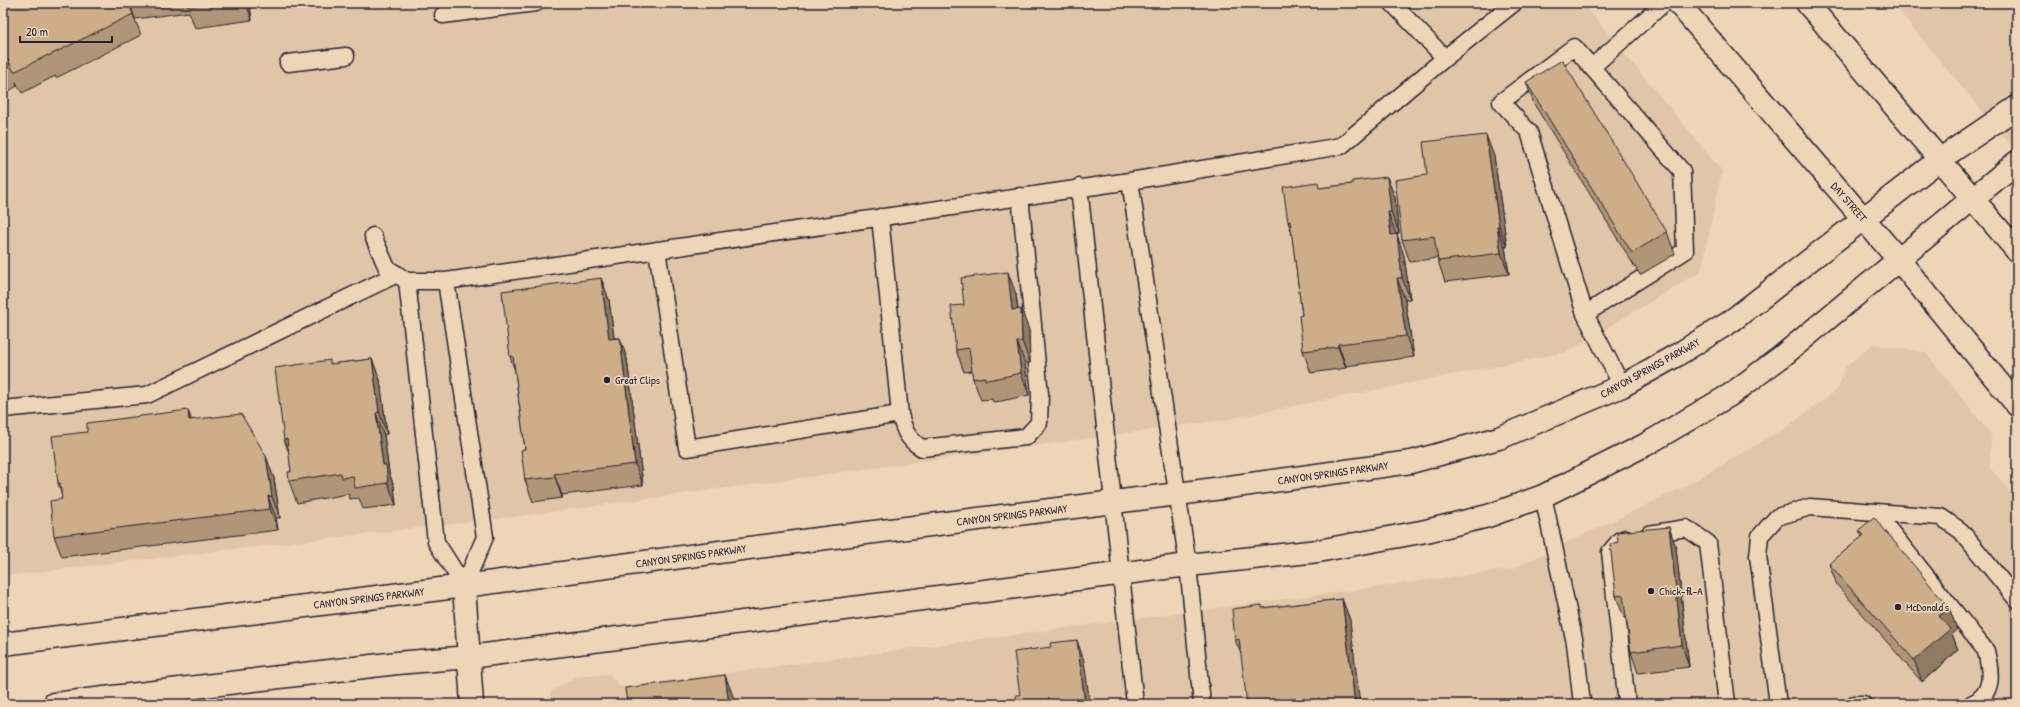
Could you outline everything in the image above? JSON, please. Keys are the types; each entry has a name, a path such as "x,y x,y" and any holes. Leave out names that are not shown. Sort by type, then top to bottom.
{"street":[{"name":"DAY STREET","path":"1678,3 1898,259 2017,405"},
{"path":"1807,3 2017,251"},
{"name":"CANYON SPRINGS PARKWAY","path":"3,644 1178,494 1411,462 1499,438 1622,386 1677,355 1730,322 1939,160 2017,107"},
{"path":"54,704 396,663 469,657 1121,573 1318,551 1426,530 1488,516 1543,496 1645,445 1730,395 1786,353 2017,162"},
{"path":"464,586 472,704"}],"lane":[{"path":"443,15 536,3"},
{"path":"1392,3 1445,58"},
{"path":"3,409 147,395 402,278 446,281 1079,187 1130,181 1341,146 1445,58 1514,3"},
{"path":"1592,67 1664,3"},
{"path":"1585,314 1685,251 1682,171 1574,47 1501,102 1529,132 1585,314 1622,386"},
{"path":"288,64 346,56"},
{"path":"1130,181 1188,565 1202,704"},
{"path":"1079,187 1135,704"},
{"path":"880,217 900,414 904,432 912,442 922,448 1026,437 1039,423 1040,394 1020,196"},
{"path":"373,236 387,268 402,278 436,542 464,586"},
{"path":"657,250 687,448 900,414"},
{"path":"446,281 485,537 464,586"},
{"path":"1543,496 1575,643 1582,704"},
{"path":"1778,704 1758,556 1760,536 1777,517 1810,507 1941,517 1961,531 2017,600"},
{"path":"1875,512 1986,652 1991,672 1988,688 1981,700 1971,704"},
{"path":"1627,704 1610,552 1620,540 1686,528 1708,543 1727,704"},
{"path":"1854,704 1863,704"}],"shaded area":[{"path":"3,3 1583,3 1722,171 1701,271 1567,352 1224,420 528,515 3,576"},
{"path":"1892,3 2017,3 2017,153"},
{"path":"1872,344 1925,352 1991,434 1990,468 2017,500 2017,704 548,704 551,691 578,676 609,674 621,687 1512,569 1682,488 1790,425 1838,389 1845,368"}],"building":[{"path":"3,3 128,3 133,14 14,72 3,50"},
{"path":"186,3 211,3 187,6"},
{"path":"3,54 10,64 3,68"},
{"path":"1562,60 1667,232 1632,253 1526,82"},
{"path":"1486,135 1499,226 1497,226 1501,253 1438,261 1434,236 1402,240 1395,180 1427,175 1423,142"},
{"path":"1387,177 1391,212 1388,212 1391,235 1397,234 1402,278 1397,278 1406,336 1338,344 1338,347 1303,351 1299,316 1302,315 1290,221 1288,222 1283,187 1318,182 1319,188 1352,184 1352,181"},
{"path":"1008,272 1012,310 1021,309 1022,341 1017,342 1021,373 985,380 985,377 973,379 969,348 956,350 951,306 964,305 961,278"},
{"path":"601,278 609,339 620,338 635,464 554,474 555,477 525,480 521,450 525,449 513,356 510,357 502,291"},
{"path":"372,359 379,412 376,413 383,465 386,465 388,483 355,488 353,476 342,478 341,473 289,481 288,472 291,472 287,439 284,440 275,368 330,360 330,364"},
{"path":"188,410 189,420 241,414 266,456 272,497 268,496 270,509 54,536 50,501 62,499 60,483 58,483 52,436 87,432 87,423"},
{"name":"McDonald's","path":"1874,517 1949,608 1939,616 1950,629 1914,660 1829,564 1864,535 1859,530"},
{"name":"Chick-fil-A","path":"1669,527 1682,645 1631,652 1623,595 1616,596 1610,544 1618,542 1617,532"},
{"path":"1342,599 1355,704 1247,704 1239,639 1235,640 1232,609 1262,605 1262,608"},
{"path":"1077,640 1085,704 1017,704 1016,695 1020,695 1014,652 1051,647 1050,643"},
{"path":"725,675 729,704 627,704 625,688"}],"place":[{"name":"Great Clips","path":"607,380"},
{"name":"Chick-fil-A","path":"1651,591"},
{"name":"McDonald's","path":"1898,607"}]}
